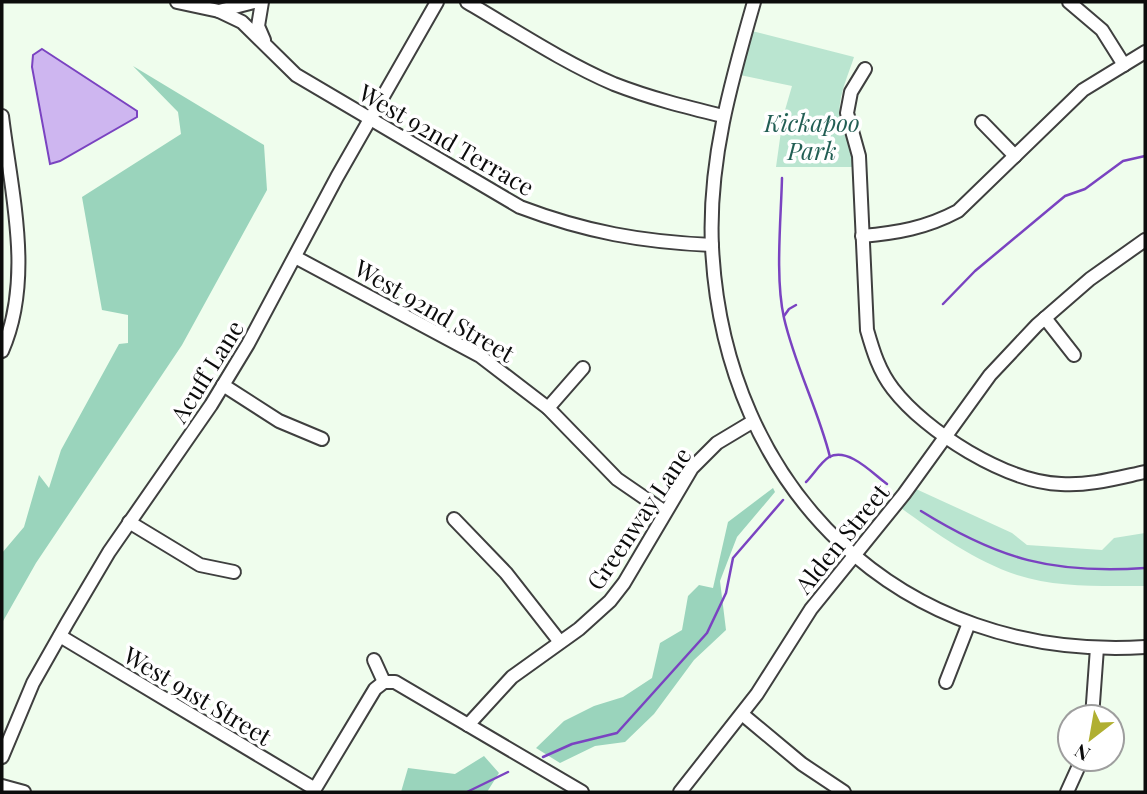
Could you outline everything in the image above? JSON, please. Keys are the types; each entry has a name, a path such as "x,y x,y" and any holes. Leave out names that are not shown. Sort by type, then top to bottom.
{"street":[{"name":"West 92nd Terrace","path":"177,2 219,11 242,22 264,40 296,75 502,198 557,221 631,240 712,245"},
{"path":"219,11 254,2"},
{"path":"262,2 258,26 264,40"},
{"name":"Acuff Lane","path":"2,757 33,683 60,636 129,522 223,386 437,2"},
{"path":"467,2 554,53 613,83 649,97 723,116"},
{"path":"754,2 723,116 714,188 712,245 724,340 738,387 764,445 796,494 825,528 854,554 912,596 969,622 1034,642 1097,648 1145,647"},
{"path":"1069,2 1102,30 1124,65"},
{"path":"862,236 905,232 939,221 967,204 1083,90 1145,52"},
{"path":"865,69 851,92 847,113 859,156 864,304 875,356 893,389 945,434 995,467 1041,482 1084,484 1145,472"},
{"path":"2,116 8,231 16,295 11,326 2,351"},
{"path":"982,122 1015,156"},
{"name":"Alden Street","path":"680,792 767,679 811,609 904,494 990,375 1045,318 1090,279 1145,240"},
{"name":"West 92nd Street","path":"295,257 452,338 509,376 548,408 617,479 665,512"},
{"path":"1045,318 1074,355"},
{"path":"548,408 583,368"},
{"path":"223,386 279,421 322,439"},
{"name":"Greenway Lane","path":"468,725 496,691 610,601 624,583 665,512 700,459 717,443 752,422"},
{"path":"454,519 506,573 560,642"},
{"path":"129,522 200,565 234,572"},
{"path":"946,682 969,622"},
{"name":"West 91st Street","path":"60,636 314,791"},
{"path":"1093,703 1097,648"},
{"path":"374,660 384,682"},
{"path":"314,791 375,689 384,682 395,682 582,792"},
{"path":"741,714 802,764 844,792"},
{"path":"1067,792 1076,773"},
{"path":"2,786 24,792"}],"green space":[{"name":"Kickapoo Park","path":"752,31 854,57 839,110 855,167 776,167 783,117 792,86 740,75"},
{"path":"133,66 264,145 267,190 182,345 36,563 2,623 2,553 24,527 39,475 49,488 61,450 119,344 128,343 128,315 102,310 82,197 181,134 178,112"},
{"path":"773,488 775,492 737,537 720,581 726,630 694,660 654,714 625,742 595,746 560,763 536,748 564,721 594,706 623,697 652,678 660,643 682,630 688,596 699,585 713,588 728,522"},
{"path":"916,489 1012,533 1027,545 1102,550 1114,538 1145,533 1145,586 1064,584 1032,579 1001,569 957,546 901,508"},
{"path":"484,756 499,773 487,792 401,792 408,768 455,774"}],"shaded area":[{"path":"42,49 137,111 137,117 60,161 50,164 32,67 33,55"}],"waterway":[{"path":"943,304 975,271 1065,196 1085,189 1123,161 1145,156"},
{"path":"782,178 779,267 781,302 794,353 830,457"},
{"path":"784,316 796,305"},
{"path":"806,482 826,459 837,455 860,463 887,484"},
{"path":"543,757 572,744 617,733 707,633 726,593 733,558 783,500"},
{"path":"921,511 976,541 1028,560 1082,569 1145,568"},
{"path":"467,792 508,772"}]}
